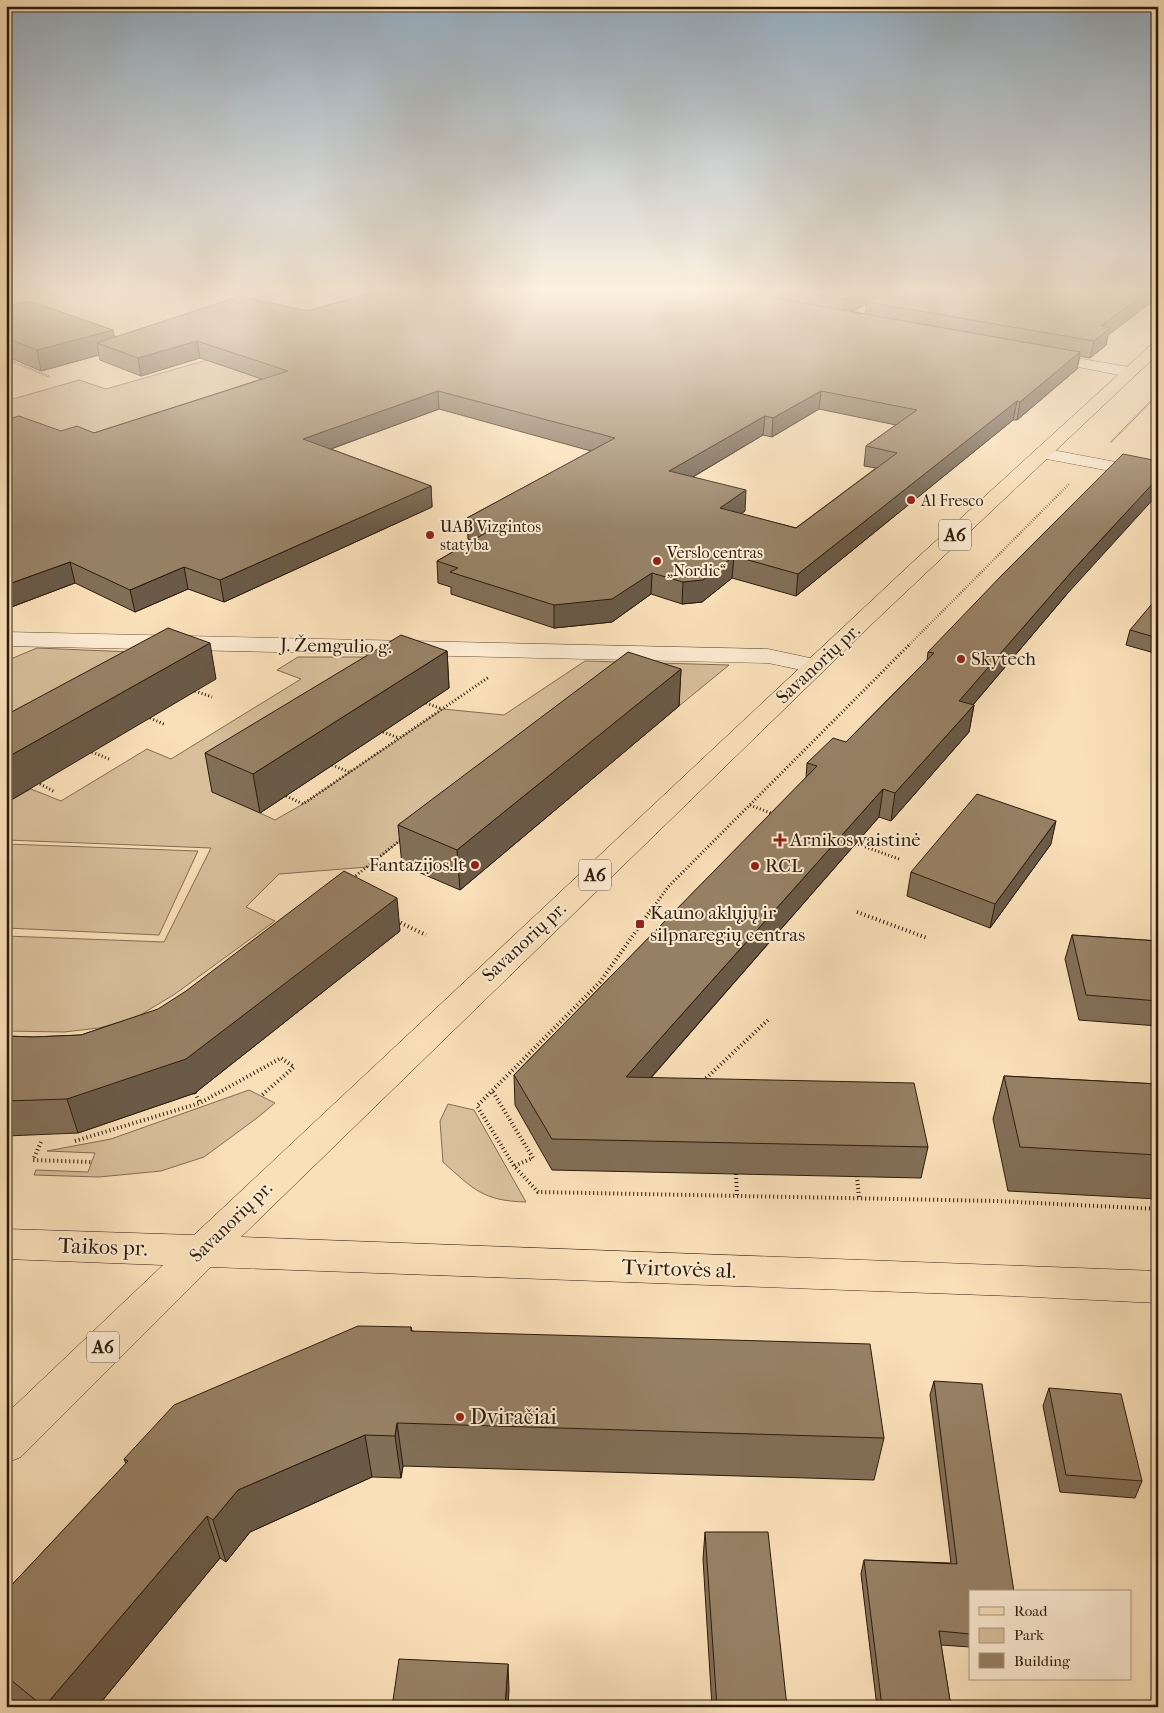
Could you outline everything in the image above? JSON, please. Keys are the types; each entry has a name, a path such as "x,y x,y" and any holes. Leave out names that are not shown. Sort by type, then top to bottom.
{"main road":[{"name":"Savanorių pr.","path":"6,1443 201,1251 816,666 1134,368"},
{"name":"Taikos pr.","path":"6,1244 201,1251"},
{"name":"Tvirtovės al.","path":"201,1251 1013,1280 1158,1288"}],"street":[{"path":"1107,368 1129,372"},
{"path":"1042,453 1158,476"},
{"name":"J. Žemgulio g.","path":"6,638 768,656 816,666"}],"path":[{"path":"28,368 50,377"},
{"path":"1158,394 668,888 600,982 493,1092 477,1106 514,1166 538,1192 997,1201 1158,1209"},
{"path":"286,796 303,804 492,676"},
{"path":"195,691 212,697"},
{"path":"426,703 443,709"},
{"path":"150,718 166,724"},
{"path":"383,732 400,738"},
{"path":"92,752 109,759"},
{"path":"332,765 350,772"},
{"path":"40,784 55,792"},
{"path":"750,805 778,815"},
{"path":"352,878 404,837"},
{"path":"843,839 899,859"},
{"path":"857,912 927,938"},
{"path":"393,918 426,935"},
{"path":"698,1086 768,1020"},
{"path":"78,1133 75,1141 200,1103 281,1058 294,1067 261,1096"},
{"path":"493,1092 533,1158 514,1166"},
{"path":"195,1093 200,1103"},
{"path":"40,1142 33,1160 92,1162"},
{"path":"736,1174 737,1196"},
{"path":"857,1176 860,1198"}],"green space":[{"path":"179,368 230,368 290,389 98,453 6,440 6,401 79,380 106,389"},
{"path":"37,648 180,654 6,759 6,661"},
{"path":"298,657 386,657 260,813 275,820 303,804 443,709 504,715 585,661 729,665 679,706 598,679 368,867 279,874 246,907 275,921 175,994 137,1017 99,1028 64,1032 6,1031 6,936 164,942 211,848 6,840 6,803 31,789 61,801 147,749 171,759 301,679 277,670"},
{"path":"6,844 198,851 159,935 6,928"},
{"path":"249,1090 275,1103 204,1157 161,1171 99,1177 34,1175 36,1170 88,1172 95,1153 47,1151 111,1139"},
{"path":"448,1104 474,1110 526,1202 499,1199 480,1192 443,1162 440,1121"}],"building":[{"path":"279,368 1061,368 1020,402 1017,401 798,574 734,556 703,580 683,582 652,573 612,599 554,605 450,572 458,568 437,561 496,527 467,518 615,438 438,391 303,439 431,486 220,580 184,567 130,590 70,562 6,585 6,420 19,416 61,431 77,426 94,433 288,371","holes":["821,391 917,410 866,446 897,453 796,528 720,508 746,490 669,471 765,416 773,418"]},
{"path":"1123,454 1158,461 1158,478 1073,570 959,701 974,705 895,793 883,789 626,1077 914,1083 928,1147 552,1139 514,1075 817,766 807,763 833,738 846,742 934,653 928,652 1002,575"},
{"path":"1151,605 1158,607 1158,638 1130,630"},
{"path":"168,628 210,643 6,758 6,715"},
{"path":"401,635 447,651 253,774 205,753"},
{"path":"628,652 681,669 457,850 398,825"},
{"path":"977,794 1056,821 995,904 911,872"},
{"path":"344,871 397,898 186,1059 67,1099 6,1101 6,1036 81,1035 158,1009 186,991"},
{"path":"1072,935 1158,941 1158,1001 1086,995"},
{"path":"1004,1076 1158,1084 1158,1155 1020,1147"},
{"path":"358,1326 411,1327 411,1331 870,1344 884,1438 397,1423 395,1436 365,1435 238,1490 213,1520 207,1516 44,1707 6,1676 6,1591 128,1461 124,1459 174,1405"},
{"path":"934,1381 982,1384 1014,1590 969,1590 969,1634 939,1631 951,1707 882,1707 864,1560 957,1564"},
{"path":"1049,1388 1121,1394 1142,1481 1066,1475"},
{"path":"705,1532 768,1532 787,1707 717,1707"},
{"path":"399,1659 508,1664 505,1707 392,1707"}],"place":[{"name":"Al Fresco","path":"911,500"},
{"name":"UAB Vizgintos statyba","path":"430,535"},
{"name":"Verslo centras „Nordic“","path":"657,561"},
{"name":"Skytech","path":"961,659"},
{"name":"Arnikos vaistinė","path":"780,840"},
{"name":"Fantazijos.lt","path":"475,865"},
{"name":"RCL","path":"755,866"},
{"name":"Kauno aklųjų ir silpnaregių centras","path":"640,924"},
{"name":"Dviračiai","path":"460,1417"}]}
